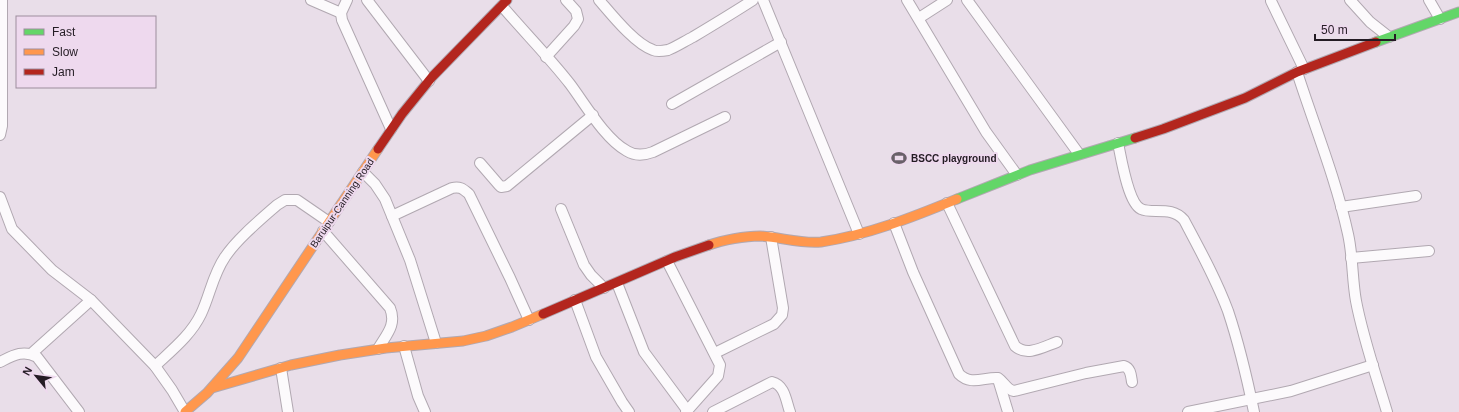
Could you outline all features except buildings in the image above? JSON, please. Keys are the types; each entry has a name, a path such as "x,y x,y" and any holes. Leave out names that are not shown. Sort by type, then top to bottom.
{"street":[{"path":"311,0 341,13"},
{"path":"347,0 341,13 342,20 391,130"},
{"path":"367,0 429,81"},
{"path":"546,57 574,26 578,19 576,11 566,0"},
{"path":"599,0 632,36 643,45 654,50 661,51 674,47 704,31 753,0"},
{"path":"763,0 859,234"},
{"path":"907,0 986,132 1017,175"},
{"path":"919,18 947,0"},
{"path":"967,0 1079,154"},
{"path":"1350,0 1370,22 1389,37"},
{"path":"1429,0 1440,19"},
{"path":"0,136 4,1"},
{"path":"1271,1 1301,70 1341,207 1348,235 1356,300 1387,412"},
{"path":"505,3 610,137 626,151 633,154 648,154 725,117"},
{"name":"Baruipur-Canning Road","path":"185,412 212,388 238,358 402,114 429,81 505,3"},
{"path":"212,388 281,368 340,354 404,346 463,341 486,336 529,320 667,261 714,243 759,236 819,242 859,234 894,223 1017,175 1163,128 1245,98 1301,70 1459,12"},
{"path":"672,104 780,42"},
{"path":"480,163 501,187 507,186 593,114"},
{"path":"1118,143 1128,187 1135,204 1141,209 1174,212 1180,215 1210,268 1228,311 1242,356 1254,412"},
{"path":"363,172 381,192 392,216 410,260 436,343"},
{"path":"392,216 452,188 458,187 464,189 469,194 529,320"},
{"path":"1341,207 1416,196"},
{"path":"0,197 12,229 52,270 91,300 154,366 172,390 185,412"},
{"path":"154,366 192,330 201,314 221,264 230,250 276,205 285,200 298,200 329,222"},
{"path":"947,203 1015,346 1019,350 1027,352 1057,342"},
{"path":"561,209 584,265 591,275 604,288"},
{"path":"894,223 913,272 959,374 965,379 973,381 998,378 1004,382 1011,391 1014,391 1086,373 1124,366 1130,371 1132,382"},
{"path":"323,231 390,308 393,320 392,325 378,349"},
{"path":"715,353 774,324 782,315 783,308 771,237"},
{"path":"1351,258 1428,251"},
{"path":"617,282 644,352 686,411 718,376 720,365 667,261"},
{"path":"31,354 91,300"},
{"path":"576,300 596,356 629,412"},
{"path":"404,346 418,396 425,412"},
{"path":"0,362 19,353 31,354 36,357 79,412"},
{"path":"1188,412 1291,391 1373,365"},
{"path":"281,368 288,412"},
{"path":"998,378 1008,412"},
{"path":"713,412 772,382 780,386 783,390 790,412"}],"traffic: fast":[{"path":"1376,42 1459,12"},
{"path":"957,199 1030,170 1135,138"}],"traffic: slow":[{"path":"185,412 207,393 238,358 378,149"},
{"path":"709,245 721,241 754,236 813,242 839,239 890,225 957,199"},
{"path":"212,388 291,365 340,355 386,348 463,341 486,336 543,314"}],"traffic: jam":[{"path":"378,149 402,114 432,77 507,0"},
{"path":"1135,138 1245,98 1297,72 1376,42"},
{"path":"543,314 675,257 709,245"}],"place":[{"name":"BSCC playground","path":"899,158"}]}
